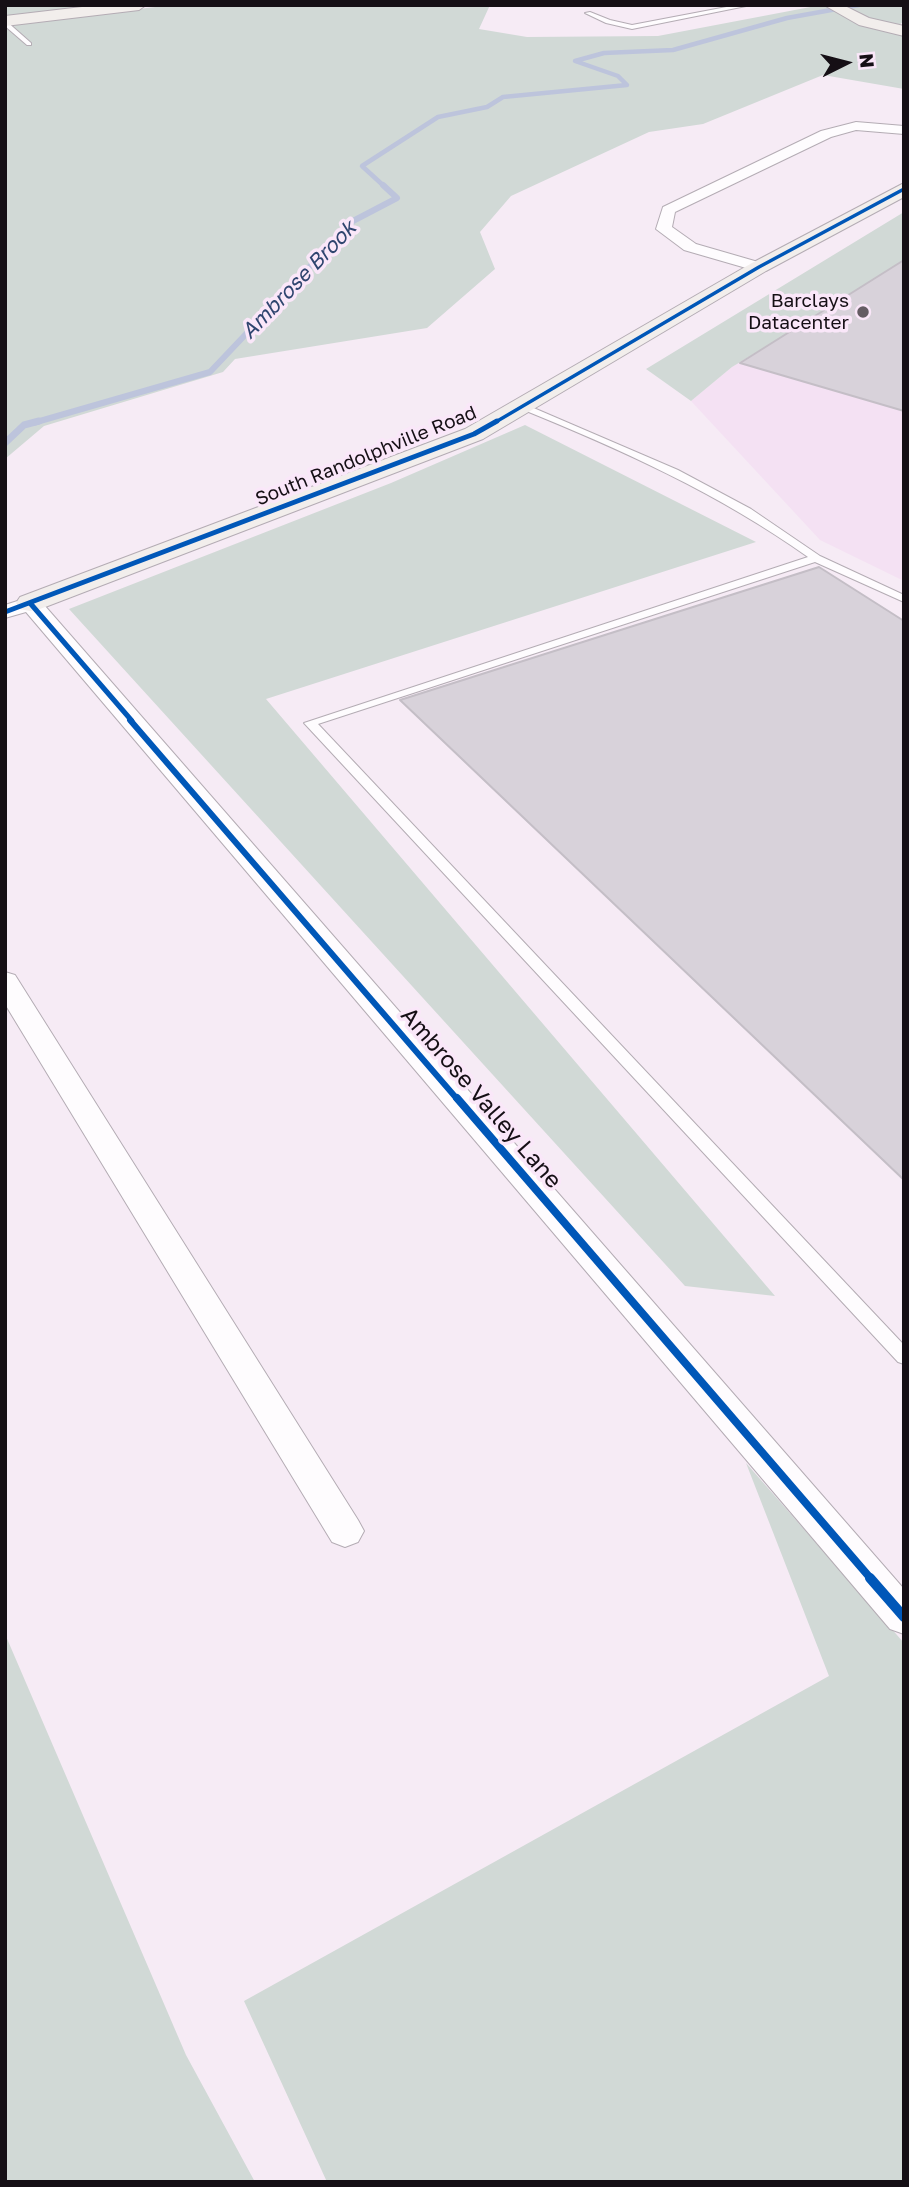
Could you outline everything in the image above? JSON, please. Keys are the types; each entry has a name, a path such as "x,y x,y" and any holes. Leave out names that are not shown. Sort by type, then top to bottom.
{"street":[{"path":"5,22 139,5"},
{"path":"837,8 872,24 904,31"},
{"path":"759,267 690,247 664,229 667,210 826,134 856,126 904,130"},
{"name":"South Randolphville Road","path":"18,608 474,434 759,267 904,189"},
{"name":"Ambrose Valley Lane","path":"18,608 904,1617"},
{"path":"5,981 345,1531"}],"lane":[{"path":"589,13 607,22 632,27 747,5"},
{"path":"5,22 29,44"},
{"path":"522,406 634,452 752,514 816,558 904,599"},
{"path":"816,558 310,723 904,1357"}],"shaded area":[{"path":"5,5 100,5 5,16"},
{"path":"172,5 490,5 479,29 527,37 658,36 821,5 904,5 904,21 898,26 904,27 904,89 823,75 703,124 649,132 511,196 480,232 495,269 427,328 235,359 223,372 44,426 5,459 5,25"},
{"path":"904,212 904,264 732,367 691,401 646,369"},
{"path":"904,264 904,581 820,540 691,401 732,367"},
{"path":"525,425 756,542 266,699 775,1296 685,1286 69,609 391,483"},
{"path":"746,1463 904,1643 904,2182 327,2182 244,2001 829,1676"},
{"path":"5,1634 186,2055 255,2182 5,2182"}],"building":[{"name":"Barclays Datacenter","path":"904,260 904,411 740,363"},
{"path":"819,567 904,621 904,1180 400,700"}],"waterway":[{"name":"Ambrose Brook","path":"385,187 362,166 438,117 487,107 503,97 627,85 618,76 575,61 604,53 673,50 787,18 859,5"},
{"name":"Ambrose Brook","path":"33,423 210,372 353,221 397,198 383,185"},
{"name":"Ambrose Brook","path":"5,443 24,425 39,421"}],"cycle path":[{"path":"5,612 474,434 759,267 904,189"},
{"path":"30,603 904,1617"}],"place":[{"name":"Barclays Datacenter","path":"863,312"}]}
